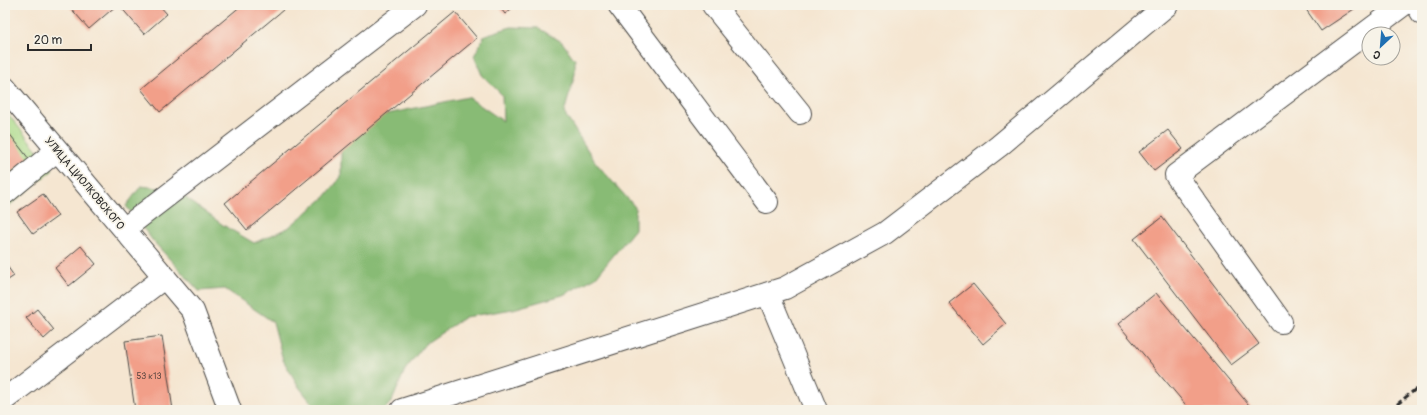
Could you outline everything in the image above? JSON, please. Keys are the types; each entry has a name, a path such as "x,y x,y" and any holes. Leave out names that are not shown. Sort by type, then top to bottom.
{"street":[{"path":"124,229 415,5"},
{"path":"620,5 767,202"},
{"path":"713,5 800,113"},
{"path":"402,410 785,288 885,233 999,146 1167,5"},
{"path":"1281,322 1176,175 1403,5"},
{"path":"1417,5 1422,13"},
{"name":"УЛИЦА ЦИОЛКОВСКОГО","path":"5,88 193,311 230,410"},
{"path":"5,192 57,150"},
{"path":"5,400 165,277"},
{"path":"768,294 816,410"}],"green space":[{"path":"511,27 538,28 562,42 575,60 575,74 564,113 596,163 635,207 635,229 596,277 563,295 513,309 465,317 425,344 405,370 392,401 384,410 320,410 315,407 299,387 283,360 273,322 225,289 199,291 153,241 126,206 141,186 175,190 223,225 254,243 288,228 325,197 341,177 341,143 368,118 468,97 503,121 502,95 482,75 474,56 485,35"},
{"path":"5,110 53,170 5,209"}],"building":[{"path":"68,5 117,5 89,29"},
{"path":"119,5 159,5 167,14 144,34"},
{"path":"242,5 289,5 160,112 141,89"},
{"path":"498,5 516,5 505,14"},
{"path":"1303,5 1360,5 1321,31"},
{"path":"455,12 477,38 247,230 225,203"},
{"path":"5,128 29,159 5,178"},
{"path":"1168,130 1183,149 1154,171 1139,152"},
{"path":"43,194 58,216 33,234 17,212"},
{"path":"1162,217 1259,344 1231,365 1134,239"},
{"path":"81,246 96,264 69,286 55,268"},
{"path":"5,263 14,276 5,282"},
{"path":"973,284 1006,324 983,344 949,303"},
{"path":"1156,293 1253,410 1190,410 1118,324"},
{"path":"37,309 54,330 44,339 26,318"},
{"path":"162,336 173,410 135,410 125,341"}],"railway":[{"path":"1390,410 1422,384"}]}
